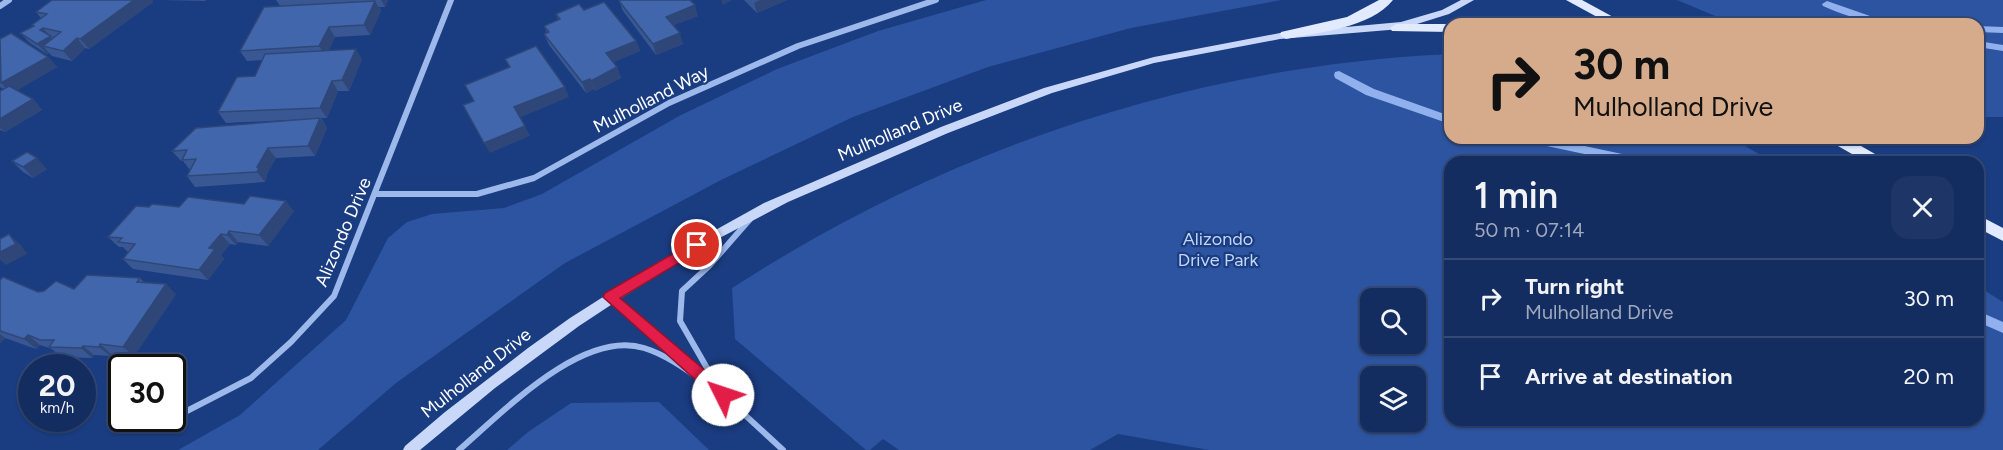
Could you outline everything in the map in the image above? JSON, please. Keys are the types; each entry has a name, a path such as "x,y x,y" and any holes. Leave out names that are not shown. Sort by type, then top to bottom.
{"main road":[{"path":"1286,35 1354,19 1377,8 1387,0"},
{"name":"Mulholland Drive","path":"410,450 450,415 532,352 610,297 677,256 756,213 934,134 1016,103 1153,60 1286,35 1396,28 1431,18 1469,0"},
{"path":"1572,0 1608,18"},
{"path":"1396,28 1444,28"},
{"path":"1846,144 1867,156"},
{"path":"1984,225 2003,236"}],"street":[{"path":"0,6 9,0"},
{"name":"Alizondo Drive","path":"186,411 251,378 291,342 334,296 376,194 450,0"},
{"name":"Mulholland Way","path":"376,194 477,194 534,178 669,103 798,46 936,0"},
{"path":"723,395 680,321 682,291 709,266 756,213"},
{"path":"610,297 783,450"},
{"path":"459,450 542,381 579,356 616,344 643,347 723,395"}],"green space":[{"path":"986,0 1281,0 1131,28 988,67 853,117 721,180 565,263 396,383 318,450 178,450 240,415 346,320 388,238 407,222 432,214 504,208 542,194 679,116 777,69 878,31"},
{"path":"1677,0 2003,0 2003,117 1984,117 1984,18 1720,18"},
{"name":"Alizondo Drive Park","path":"1444,54 1444,144 1742,144 1762,156 1444,156 1444,426 1984,426 1984,290 2003,302 2003,450 1209,450 1118,434 1090,450 899,450 883,439 870,450 866,450 735,339 732,288 815,238 899,194 987,156 1076,123 1167,96 1259,76 1354,62"},
{"path":"659,402 709,450 507,450 528,432 571,403"}],"building":[{"path":"52,0 134,0 80,39 77,38 63,51 43,46 61,32 43,28 40,30 51,36 37,44 20,33 34,26 32,25 47,14 36,12"},
{"path":"690,0 695,5 666,17 680,33 653,44 619,1"},
{"path":"375,1 364,25 329,27 319,46 240,51 264,7"},
{"path":"604,2 636,41 606,53 617,67 591,81 590,79 582,82 544,34 549,32 544,26 560,19 556,14 579,4 584,10"},
{"path":"11,33 48,57 1,83 0,39"},
{"path":"536,46 565,87 514,107 525,126 484,143 463,105 474,101 465,85 510,67 505,59"},
{"path":"356,49 342,80 332,81 320,108 218,112 237,77 255,76 265,54"},
{"path":"9,86 33,99 0,119 0,91"},
{"path":"320,118 308,146 268,148 257,167 259,167 257,172 187,176 196,159 182,160 187,150 172,151 196,128"},
{"path":"27,152 37,158 23,167 12,161"},
{"path":"250,196 286,201 259,235 229,231 227,235 221,234 209,248 215,249 199,270 123,259 135,244 118,242 122,238 108,237 136,206 149,207 152,204 179,207 188,197 244,204"},
{"path":"9,234 16,244 0,252 0,239"},
{"path":"87,275 140,278 137,282 166,284 123,347 100,344 99,347 49,347 54,340 40,340 28,335 24,339 0,331 0,280 3,277 38,292 44,291 56,281 74,289"}],"waterway":[{"path":"1827,4 1866,18"},
{"path":"1984,29 2003,30"},
{"path":"1984,45 2003,48"},
{"path":"1339,75 1370,92 1444,118"},
{"path":"1556,144 1613,156"},
{"path":"1984,319 2003,328"}],"route":[{"path":"697,245 610,297 723,395"}]}
